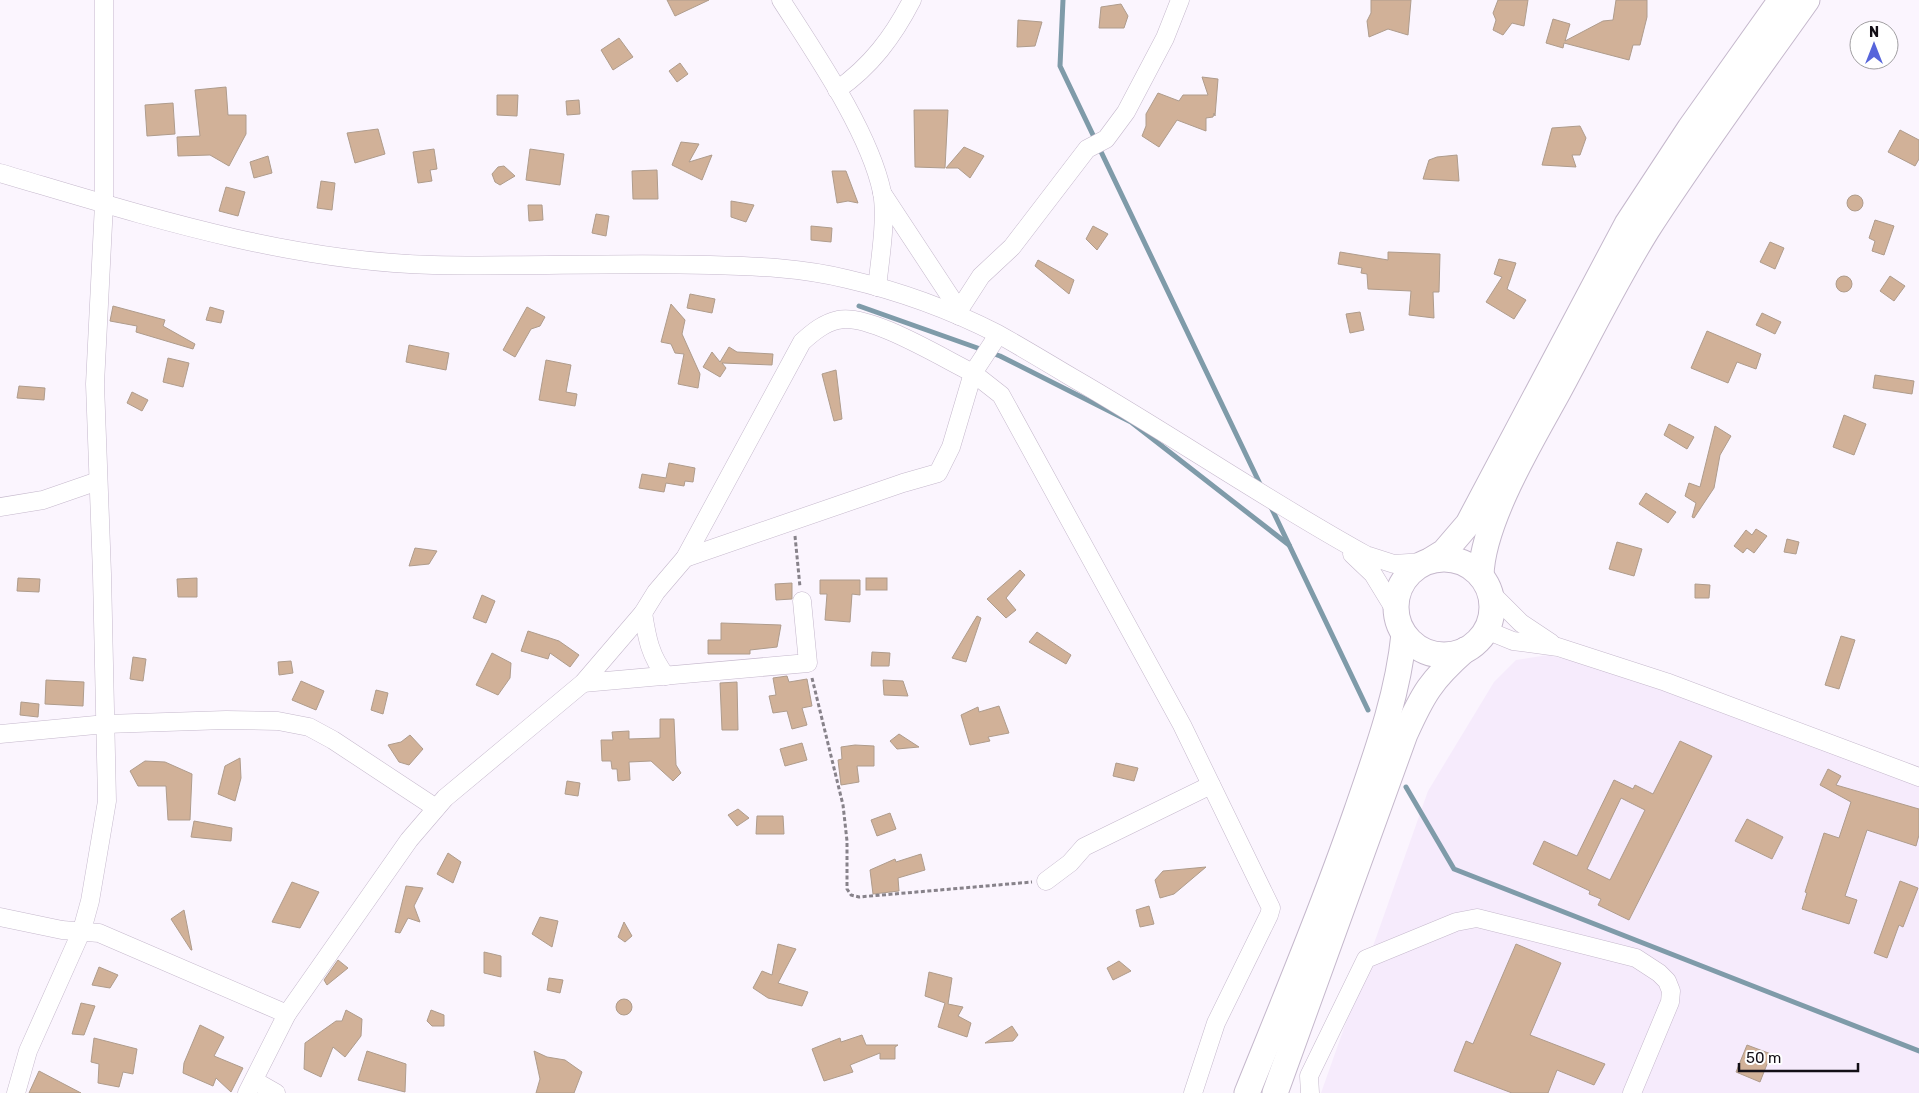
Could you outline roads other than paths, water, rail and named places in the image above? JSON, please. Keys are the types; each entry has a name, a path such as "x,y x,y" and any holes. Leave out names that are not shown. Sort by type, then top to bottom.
{"highway":[{"path":"1248,1093 1332,881 1385,728 1401,665 1404,634 1395,610 1396,595 1402,582 1412,570 1444,552 1468,524 1626,224 1690,128 1781,0"},
{"path":"1275,1093 1405,734 1423,694 1440,672 1477,642 1486,630 1492,611 1485,584 1488,534 1500,506 1538,429 1646,232 1710,136 1807,0"},
{"path":"1427,561 1445,558 1458,561 1471,567 1485,584"},
{"path":"1404,634 1420,649 1431,653 1454,654 1465,650"}],"street":[{"path":"16,1093 28,1051 82,930 90,901 107,802 95,384 104,204 104,0"},
{"path":"781,0 837,90 870,154 882,193 959,313"},
{"path":"837,90 857,76 879,54 912,0"},
{"path":"959,313 981,276 1012,247 1087,148 1106,138 1126,112 1165,38 1180,0"},
{"path":"0,173 104,204 284,250 352,260 433,265 655,263 728,265 806,271 877,287 959,313 1158,427 1237,478 1366,555 1394,564 1427,561"},
{"path":"877,287 882,246 882,193"},
{"path":"276,1093 251,1087 287,1014 409,840 445,798 583,683 643,614 656,592 685,558 802,342 816,329 839,319 853,319 876,324 974,373 1001,395 1182,725 1270,908 1269,916 1216,1023 1193,1093"},
{"path":"685,558 903,483 938,473 951,447 974,373 998,335"},
{"path":"0,507 43,500 98,481"},
{"path":"1335,538 1373,574 1395,610"},
{"path":"1485,584 1521,623 1558,647"},
{"path":"583,683 808,663 802,601"},
{"path":"643,614 648,646 655,662 666,676"},
{"path":"1486,630 1513,641 1558,647 1666,682 1919,777"},
{"path":"0,734 106,724 226,720 278,721 309,728 333,740 436,808"},
{"path":"1046,881 1070,862 1084,847 1211,785"},
{"path":"0,917 62,930 82,930 99,933 287,1014"},
{"path":"1310,1093 1309,1076 1366,959 1456,922 1477,918 1636,958 1659,973 1667,981 1671,991 1670,1002 1632,1093"}],"waterway":[{"path":"1063,0 1060,66 1261,486"},
{"path":"859,306 1000,356 1131,422 1289,545"},
{"path":"1270,505 1368,710"},
{"path":"1406,787 1454,869 1919,1051"}]}
